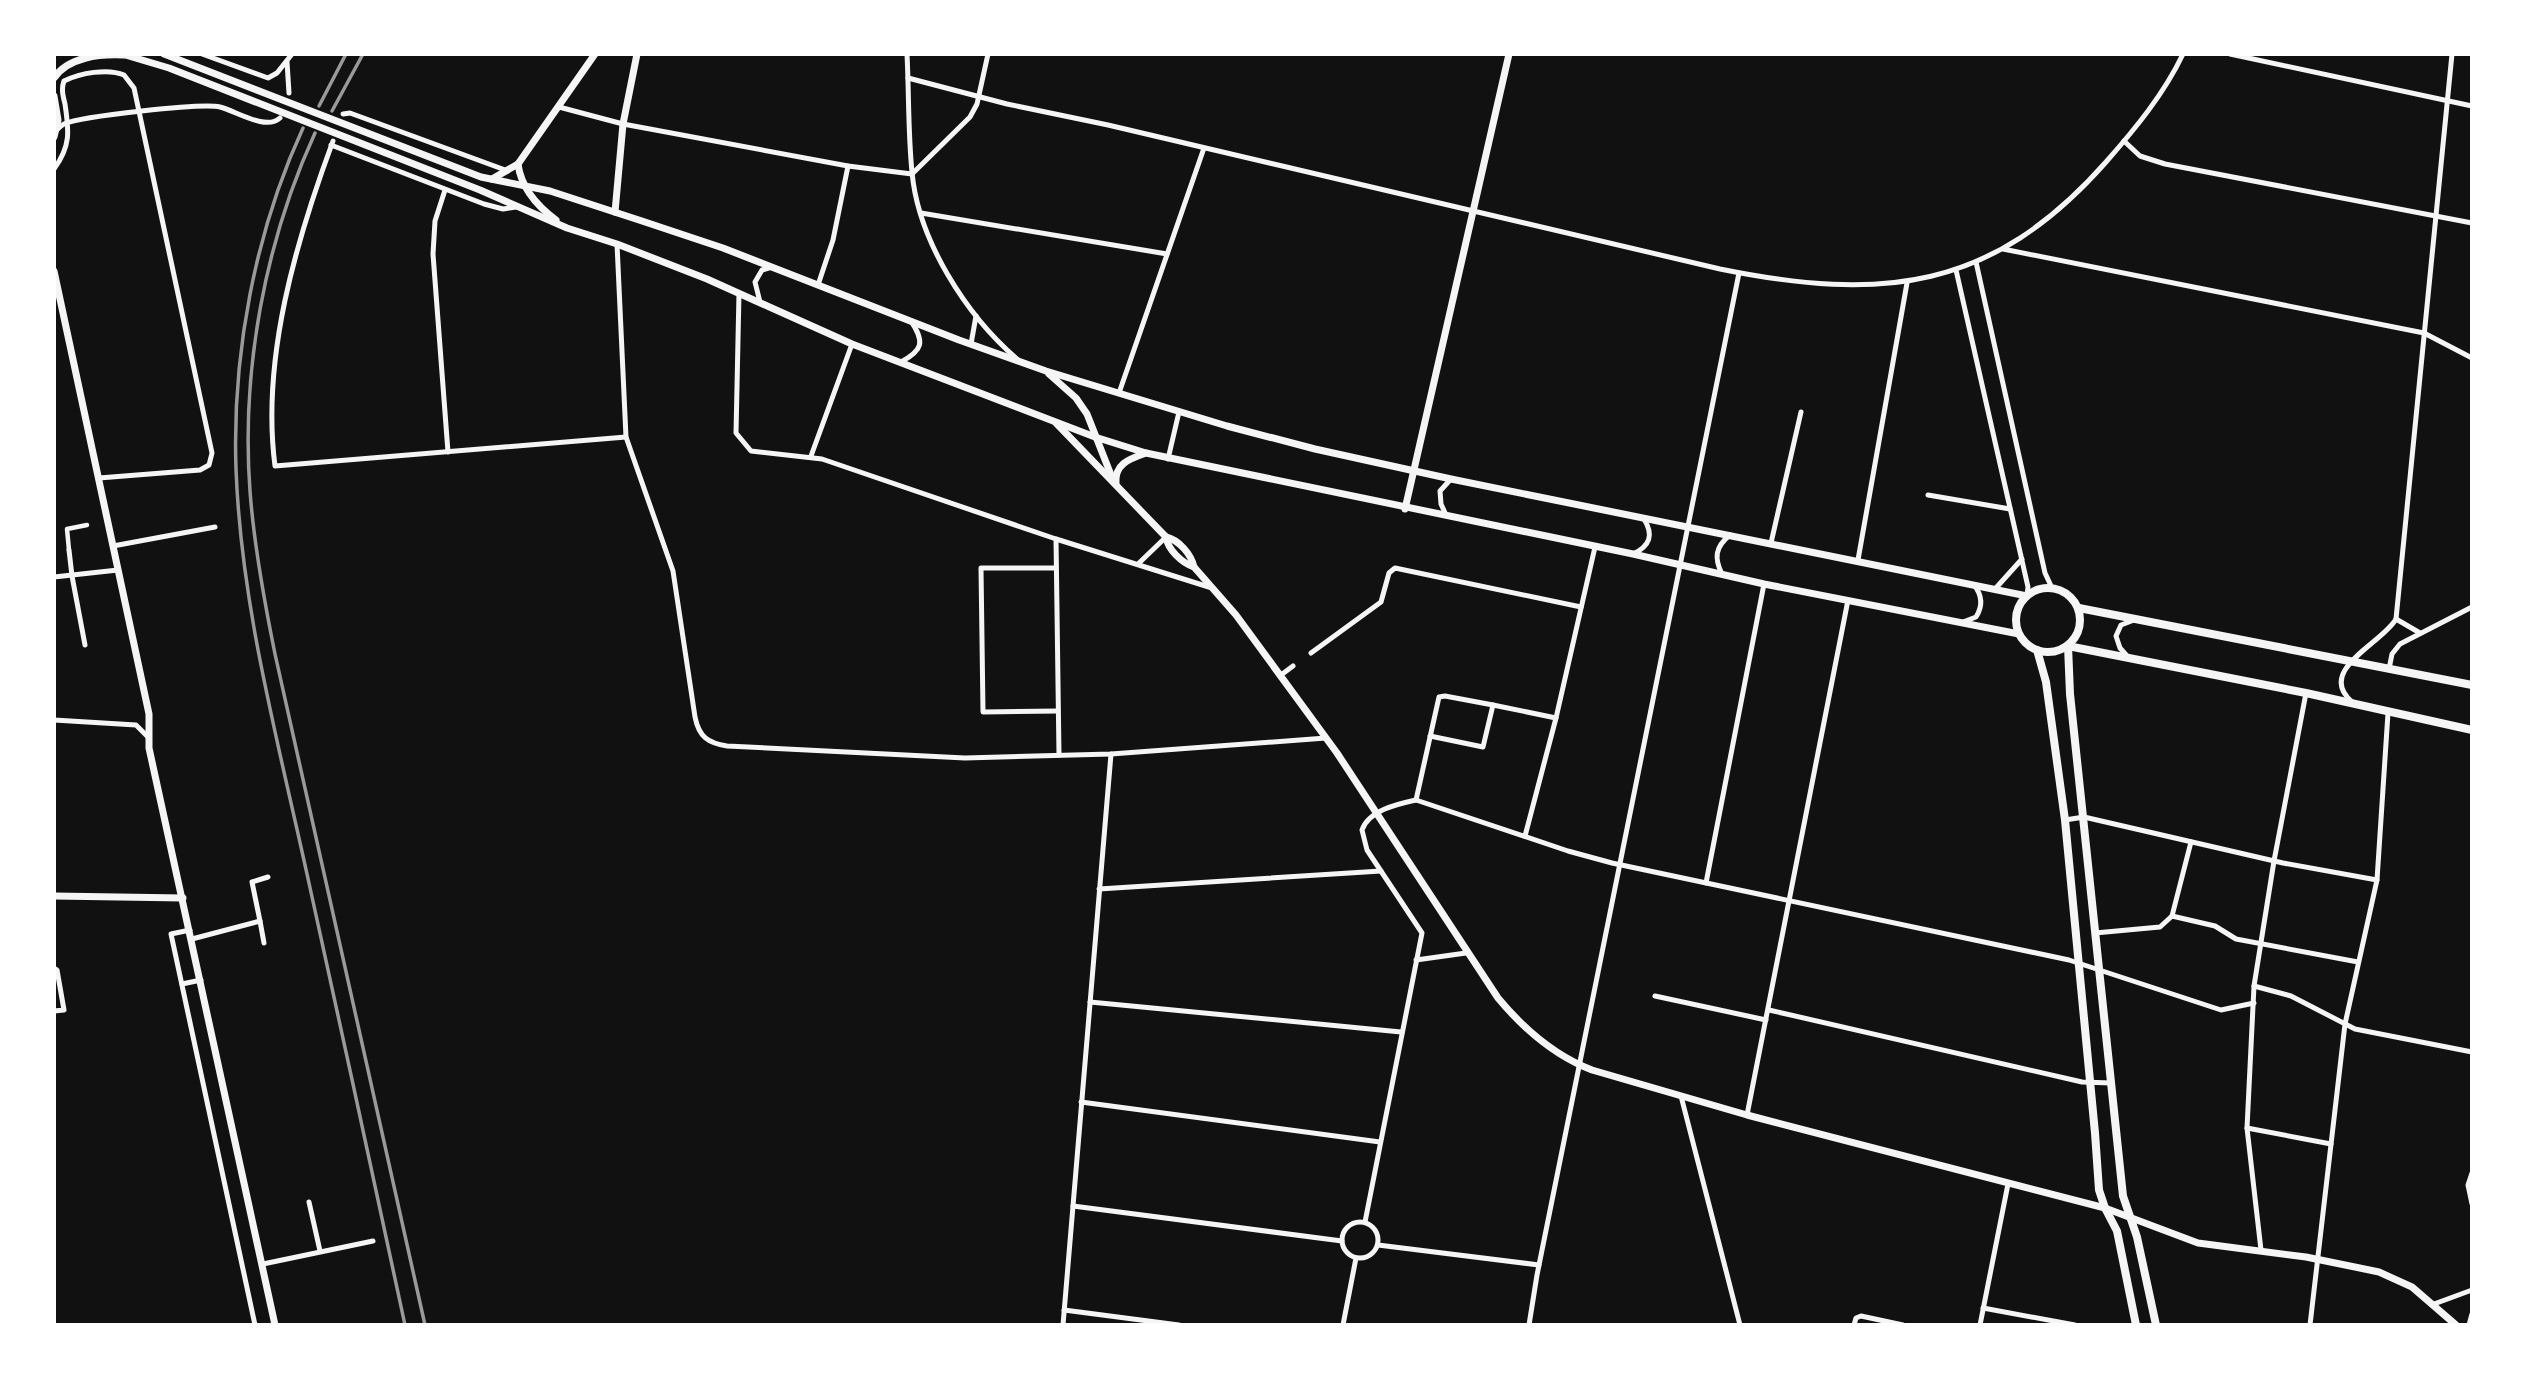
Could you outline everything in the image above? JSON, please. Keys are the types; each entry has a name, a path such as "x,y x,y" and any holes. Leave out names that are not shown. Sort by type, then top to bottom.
{"main road":[{"path":"2156,1325 2137,1237 2123,1196 2070,694 2068,646 2080,629 2079,608 2068,594 2052,588 2038,589 2027,595 2016,615 2019,634 2036,650 2053,652 2068,646 2128,657 2472,730"},
{"path":"2079,608 2472,685"},
{"path":"2036,650 2046,682 2065,820 2099,1190 2117,1231 2136,1325"}],"street":[{"path":"164,54 491,180 550,191 615,212 772,267 1046,371 1179,412 1315,449 1451,479 2027,595 2022,559 1956,270"},
{"path":"202,54 268,78 277,74 290,57"},
{"path":"491,180 518,164 595,54"},
{"path":"615,212 623,124 637,54"},
{"path":"907,54 912,174 921,214 948,274 976,316 1021,362"},
{"path":"912,174 967,121 977,104 988,54"},
{"path":"1405,509 1509,54"},
{"path":"908,78 1739,273 1851,286 1907,283 1956,270 2003,249 2062,207 2085,186 2161,93 2183,54"},
{"path":"2230,54 2472,106"},
{"path":"2355,704 2345,695 2341,683 2343,675 2351,663 2390,628 2396,619 2452,54"},
{"path":"54,78 61,69 74,62 123,55 169,68 425,168 567,228 617,244 738,293 852,344 1146,453 1405,509 1633,554 1764,584 2019,634"},
{"path":"289,93 286,70 290,57"},
{"path":"54,169 68,146 62,87 66,79 115,72 124,75 134,88 212,456 209,465 198,470 99,478"},
{"path":"54,96 58,120 55,134"},
{"path":"55,134 67,123 214,106 265,124 274,123 279,118"},
{"path":"559,107 623,124 848,166 912,174"},
{"path":"343,114 350,113 508,171"},
{"path":"2124,141 2140,156 2165,164 2472,222"},
{"path":"518,207 494,207 445,190 332,143 292,265 282,313 273,391 272,442 275,466 626,437"},
{"path":"1119,393 1204,148"},
{"path":"518,164 526,187 542,209 567,228"},
{"path":"818,285 833,240 848,166"},
{"path":"445,190 435,221 433,254 448,452"},
{"path":"921,214 1167,254"},
{"path":"617,244 626,437 674,571 696,726 709,741 727,746 965,758 1111,754 1327,738"},
{"path":"2003,249 2424,333 2472,358"},
{"path":"1976,262 2045,573 2052,588"},
{"path":"761,304 755,282 762,270 772,267"},
{"path":"54,271 149,714 149,748 275,1325"},
{"path":"1529,1325 1739,273"},
{"path":"1858,560 1907,283"},
{"path":"738,293 736,433 751,451 811,456 1056,539 1215,589"},
{"path":"54,316 63,313"},
{"path":"971,344 976,316"},
{"path":"901,362 917,351 920,343 911,321"},
{"path":"811,456 852,344"},
{"path":"1046,371 1080,403 1116,485"},
{"path":"1168,459 1179,412"},
{"path":"1771,543 1801,412"},
{"path":"1053,420 1166,537 1167,544 1178,556 1186,564 1195,567 1215,589 1327,738 1498,998 1520,1023 1579,1065 1746,1115 2105,1208 2198,1243 2363,1267 2389,1275 2412,1287 2455,1324"},
{"path":"1116,485 1119,466 1146,453"},
{"path":"1447,517 1441,504 1440,491 1451,479"},
{"path":"1928,495 2010,509"},
{"path":"1633,554 1644,548 1650,540 1650,531 1643,518"},
{"path":"85,645 72,576 67,529 86,525"},
{"path":"113,545 215,527"},
{"path":"1722,574 1717,553 1720,545 1730,536"},
{"path":"1138,564 1166,537"},
{"path":"1056,539 1059,755"},
{"path":"1525,836 1556,718 1595,547"},
{"path":"1995,589 2022,559"},
{"path":"1056,568 981,569 983,712 1058,711"},
{"path":"1311,653 1381,602 1389,573 1395,568 1581,607"},
{"path":"54,577 117,570"},
{"path":"1706,883 1764,584"},
{"path":"1963,622 1976,617 1981,606 1980,596 1973,584"},
{"path":"1746,1115 1769,1010 1848,600"},
{"path":"2389,669 2396,647 2472,607"},
{"path":"2396,619 2421,633"},
{"path":"2128,657 2120,648 2116,636 2121,625 2134,620"},
{"path":"1281,675 1293,666"},
{"path":"2261,1251 2247,1128 2254,986 2274,860 2306,693"},
{"path":"1416,800 1440,696 1556,718"},
{"path":"1430,736 1483,747 1493,705"},
{"path":"2311,1325 2345,1024 2377,880 2388,713"},
{"path":"54,720 136,726 149,738"},
{"path":"1063,1325 1111,754"},
{"path":"1365,1222 1422,933 1367,850 1362,834 1364,824 1377,813 1416,800 1620,865 2078,963 2221,1010 2254,1003"},
{"path":"2065,820 2084,817 2377,880"},
{"path":"2095,933 2160,927 2172,916 2191,842"},
{"path":"1100,889 1381,871"},
{"path":"264,943 252,882 268,877"},
{"path":"54,896 183,898"},
{"path":"2172,916 2215,926 2233,939 2358,962"},
{"path":"192,939 260,921"},
{"path":"190,930 171,934 255,1325"},
{"path":"1416,960 1466,953"},
{"path":"54,968 57,970 64,1010 54,1011"},
{"path":"182,984 201,980"},
{"path":"2254,986 2291,996 2355,1029 2472,1052"},
{"path":"1656,996 1766,1020"},
{"path":"1090,1002 1401,1032"},
{"path":"1769,1010 2091,1083 2111,1083"},
{"path":"1681,1096 1740,1325"},
{"path":"1081,1102 1380,1142"},
{"path":"2247,1128 2331,1144"},
{"path":"2472,1172 2468,1185 2472,1203"},
{"path":"1980,1325 2008,1184"},
{"path":"309,1202 320,1251"},
{"path":"1073,1206 1342,1241"},
{"path":"1365,1222 1376,1231 1378,1245 1369,1256 1356,1258 1348,1254 1342,1241 1343,1235 1349,1226 1365,1222"},
{"path":"263,1264 373,1241"},
{"path":"1378,1245 1539,1265"},
{"path":"1343,1325 1356,1258"},
{"path":"2434,1304 2472,1290"},
{"path":"1735,1325 1736,1308"},
{"path":"1983,1308 2075,1325"},
{"path":"1064,1310 1123,1321 1180,1325"},
{"path":"2469,1325 2472,1314"},
{"path":"1854,1325 1857,1317 1861,1316 1903,1325"}],"railway":[{"path":"319,106 346,54"},
{"path":"332,111 363,54"},
{"path":"303,128 272,209 250,294 238,382 236,469 239,520 262,673 405,1325"},
{"path":"315,133 282,218 260,308 249,399 250,491 260,573 275,654 425,1325"}]}
